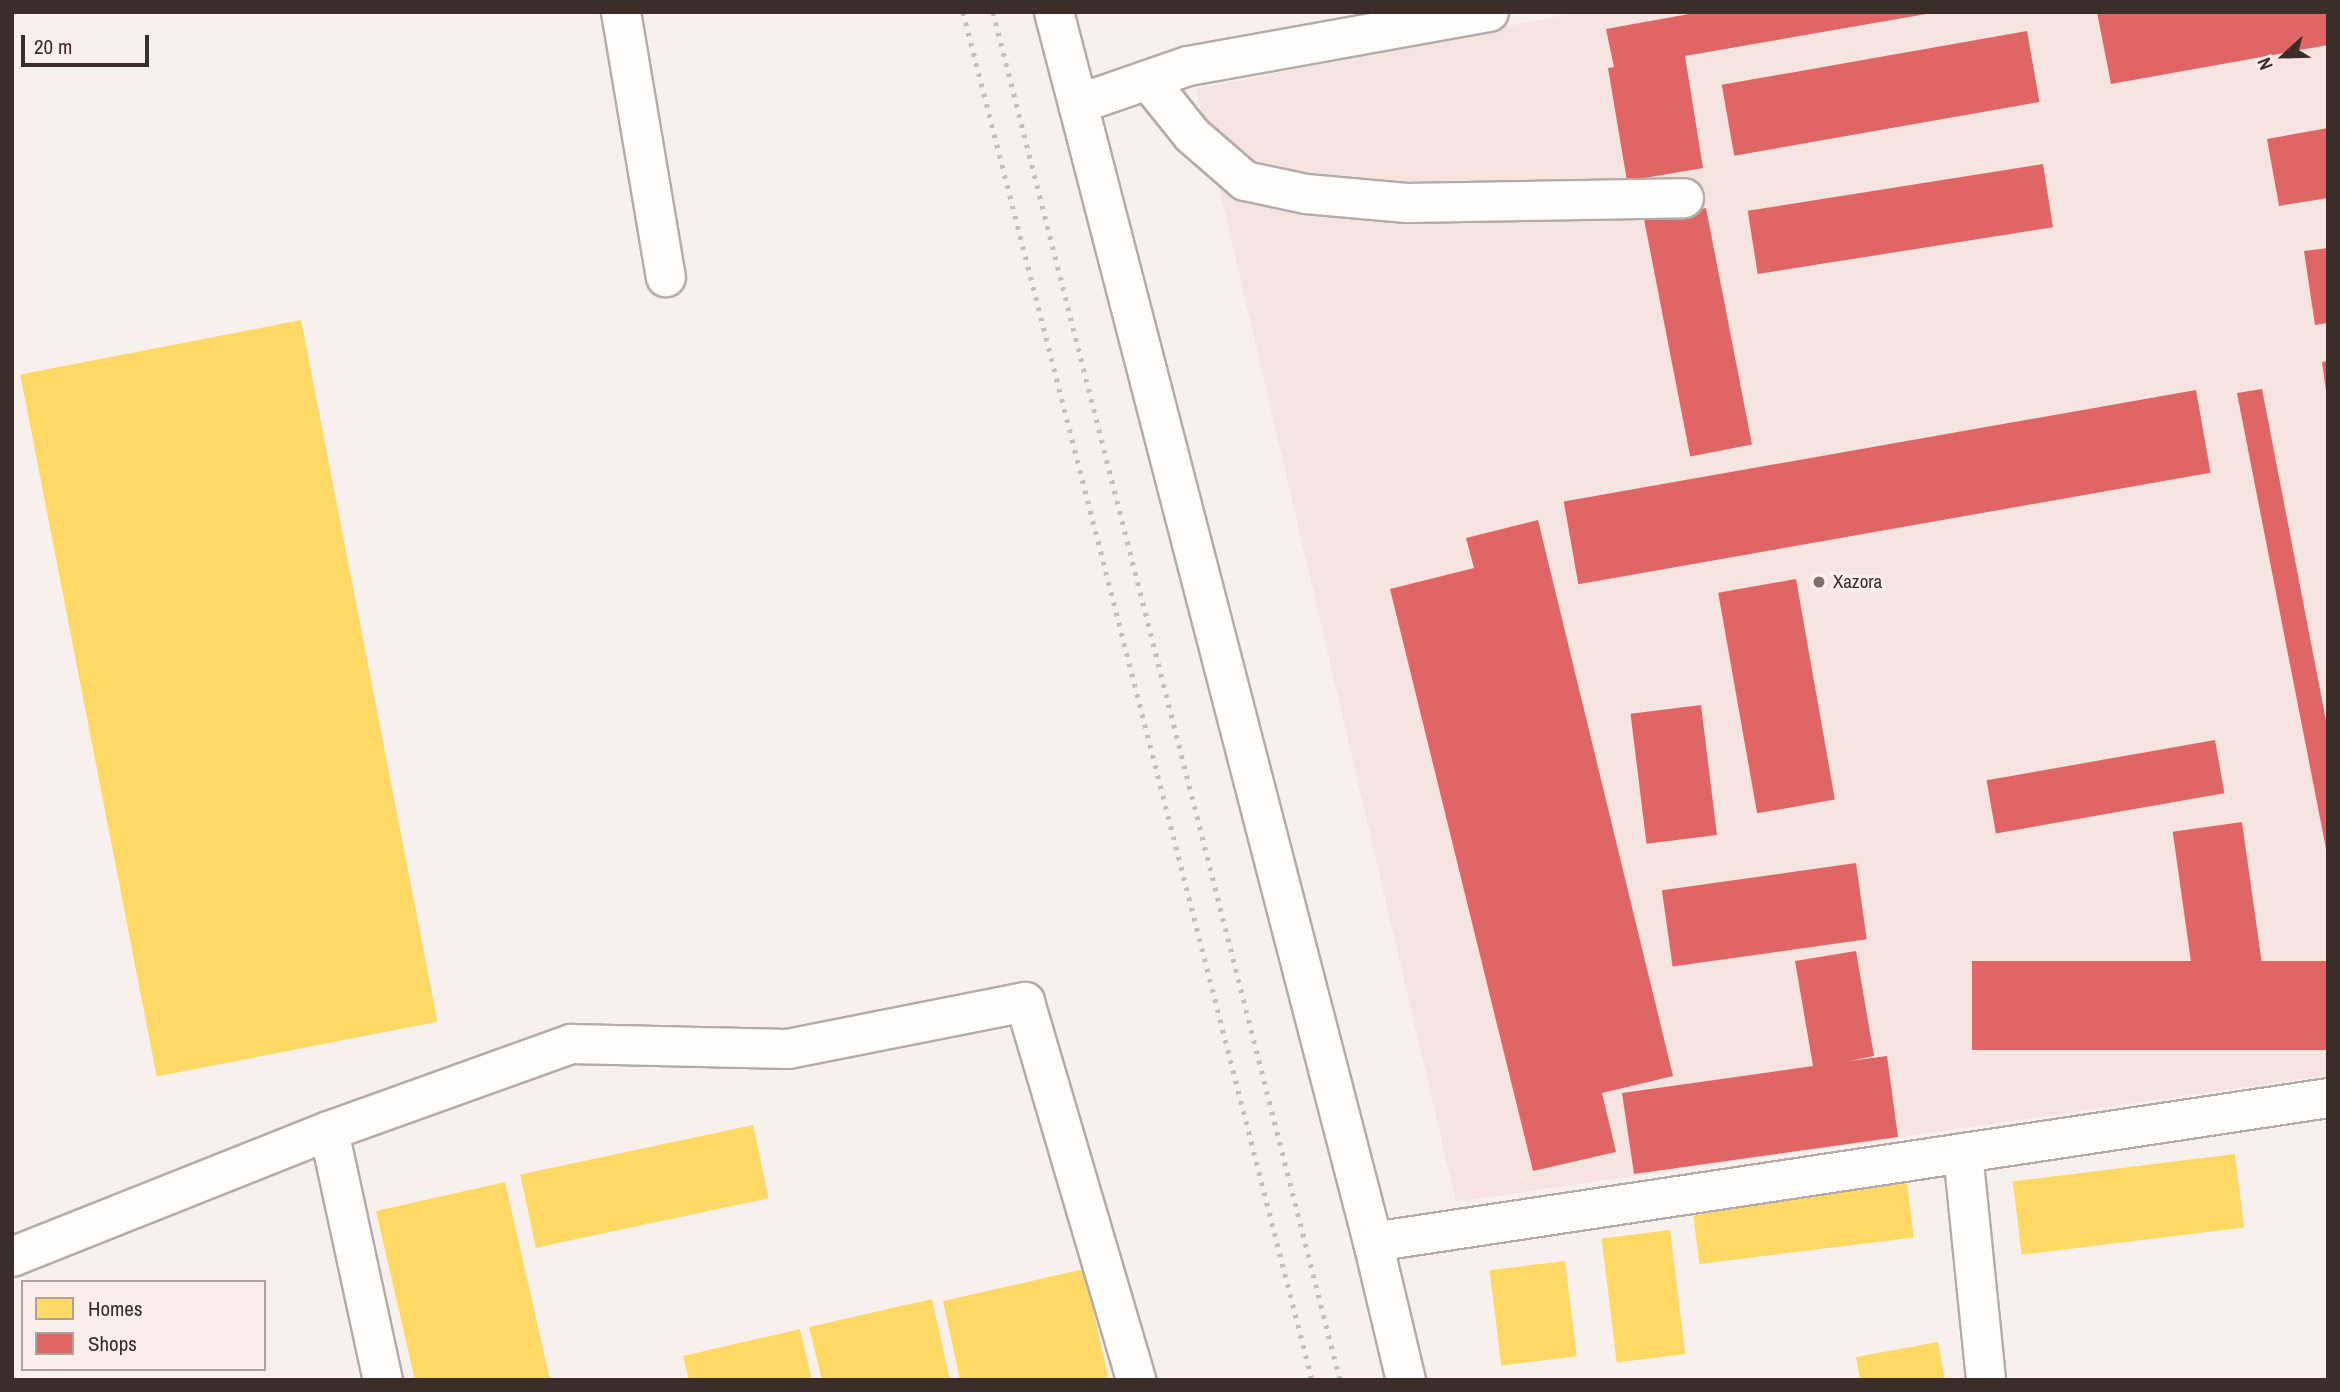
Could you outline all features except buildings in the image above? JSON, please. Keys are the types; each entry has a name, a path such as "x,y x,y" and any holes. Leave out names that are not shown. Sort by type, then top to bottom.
{"street":[{"path":"621,12 666,277"},
{"path":"1054,12 1373,1242 1406,1380"},
{"path":"1078,104 1188,66 1489,12"},
{"path":"1148,80 1192,135 1245,181 1307,194 1407,203 1684,198"},
{"path":"12,1257 329,1131 571,1044 788,1049 1025,1002 1136,1380"},
{"path":"1373,1242 2328,1098"},
{"path":"329,1131 383,1380"},
{"path":"1963,1153 1986,1380"}],"shaded area":[{"name":"Xazora","path":"1578,12 2328,12 2328,1075 1456,1202 1196,89"}],"railway":[{"path":"963,12 1312,1380"},
{"path":"993,12 1340,1380"}],"place":[{"name":"Xazora","path":"1819,582"}]}
